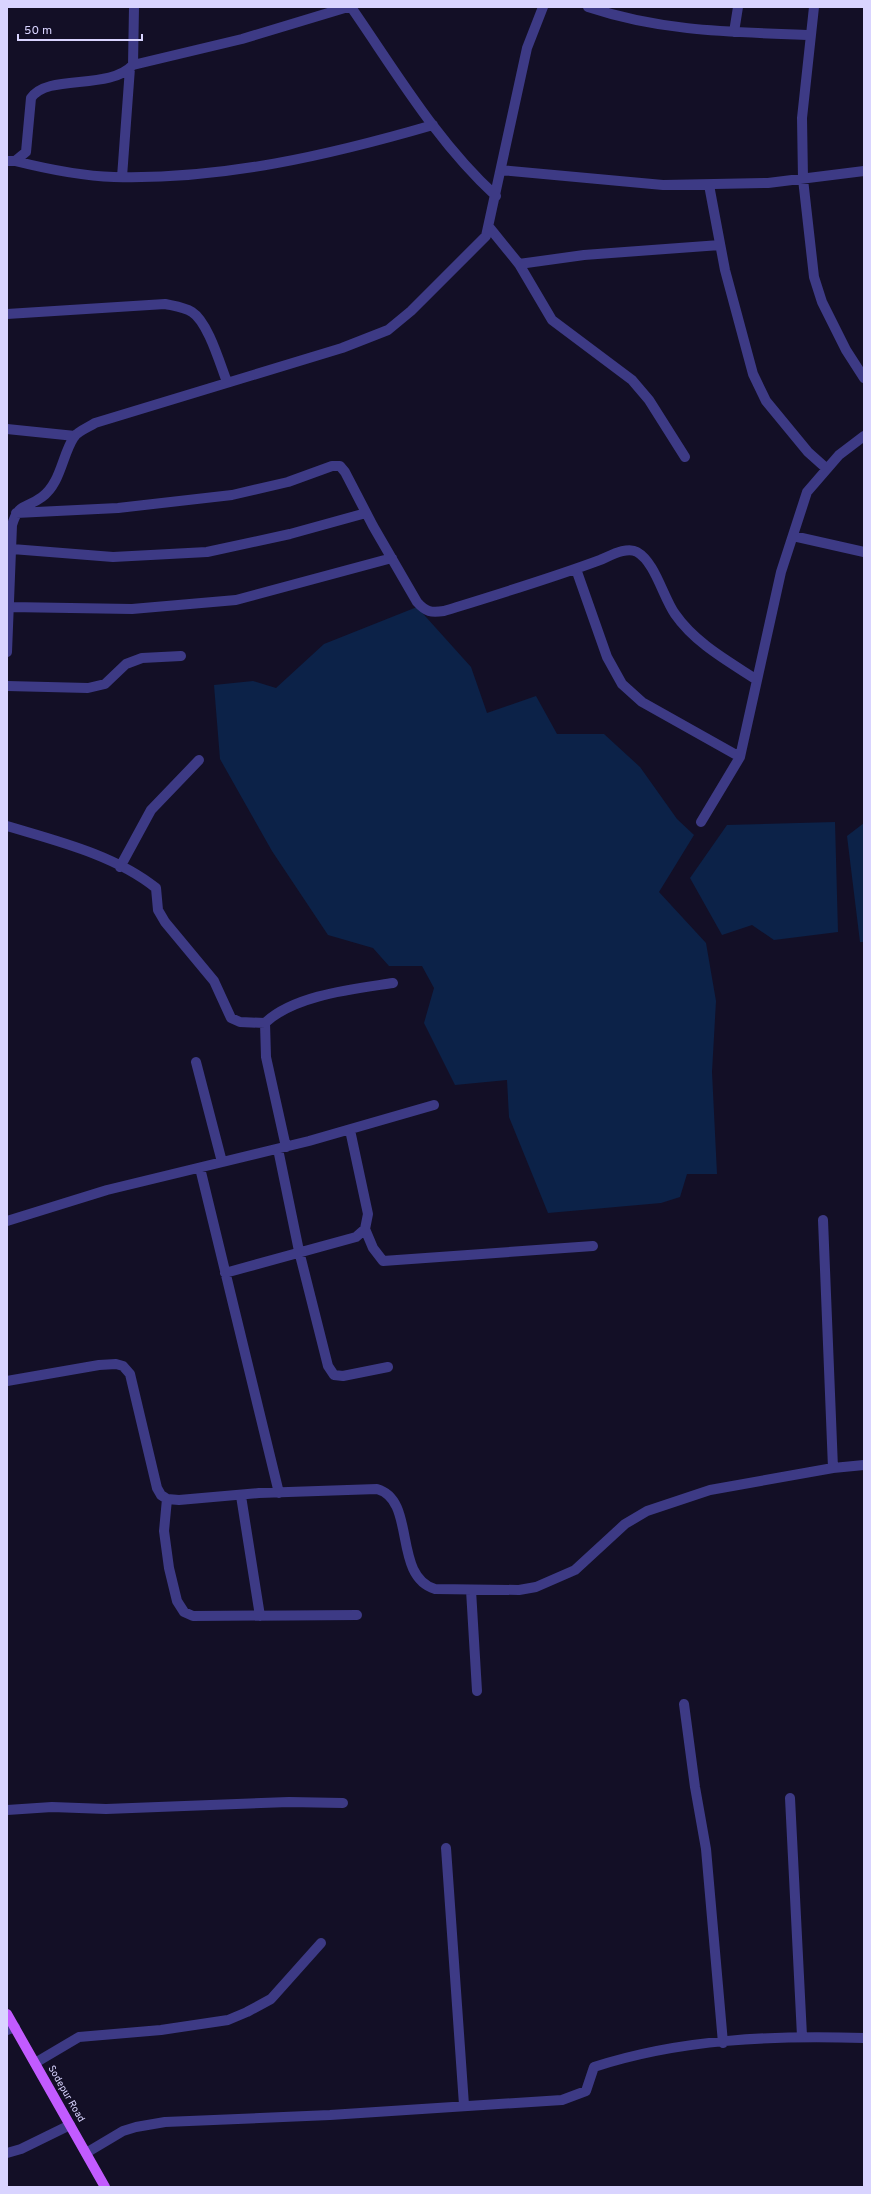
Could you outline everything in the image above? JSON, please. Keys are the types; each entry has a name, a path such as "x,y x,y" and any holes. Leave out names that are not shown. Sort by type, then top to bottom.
{"main road":[{"name":"Sodepur Road","path":"7,2014 11,2028 35,2063 105,2187"}],"street":[{"path":"122,177 131,67 134,7"},
{"path":"11,161 26,152 31,98 35,92 57,86 116,77 126,72 131,67 242,39 348,7"},
{"path":"351,7 466,168 496,196"},
{"path":"7,652 12,525 16,513 25,505 42,497 53,483 75,436 95,423 342,348 388,330 411,311 486,236 496,196 527,48 543,7"},
{"path":"588,7 621,18 685,29 811,35"},
{"path":"734,32 738,7"},
{"path":"814,7 802,118 803,179 814,277 822,302 842,343 864,378"},
{"path":"11,161 54,170 122,177 171,177 264,165 313,156 434,125"},
{"path":"501,170 663,185 768,184 864,172"},
{"path":"709,185 720,245 753,374 766,401 808,452 827,469"},
{"path":"489,227 519,264 552,320 632,380 649,400 685,457"},
{"path":"519,264 584,255 720,245"},
{"path":"7,314 165,304 182,307 193,312 205,328 227,382"},
{"path":"7,429 75,436"},
{"path":"701,822 740,757 781,572 807,492 839,455 864,436"},
{"path":"16,513 118,508 232,495 288,482 332,466 340,466 345,472 366,513 417,602 431,613 444,611 576,569 622,551 636,551 646,558 674,613 687,629 717,654 757,680"},
{"path":"12,549 113,557 207,552 290,534 366,513"},
{"path":"793,536 864,552"},
{"path":"9,607 132,608 236,600 392,558"},
{"path":"576,569 607,657 622,684 642,702 740,757"},
{"path":"7,686 88,688 105,684 126,664 142,658 181,656"},
{"path":"120,867 151,810 199,760"},
{"path":"7,826 59,842 146,879 156,888 158,910 165,922 214,981 231,1018 240,1022 265,1023 275,1014 314,998 393,983"},
{"path":"265,1023 266,1057 299,1251 328,1366 334,1375 343,1376 388,1368"},
{"path":"196,1062 222,1162"},
{"path":"7,1221 107,1190 282,1148 434,1105"},
{"path":"350,1130 368,1214 365,1229 373,1248 383,1261 593,1246"},
{"path":"200,1168 279,1493"},
{"path":"823,1220 833,1468"},
{"path":"225,1273 262,1264 299,1251 356,1237 365,1229"},
{"path":"7,1381 99,1365 116,1364 124,1366 130,1374 157,1488 161,1495 167,1499 203,1499 279,1493 377,1489 386,1491 396,1506 412,1567 425,1586 435,1589 519,1590 547,1584 575,1570 625,1524 647,1511 710,1490 833,1468 864,1465"},
{"path":"241,1496 260,1616"},
{"path":"167,1499 164,1531 169,1568 177,1601 184,1612 194,1616 357,1615"},
{"path":"471,1590 477,1691"},
{"path":"684,1704 695,1787 706,1849 723,2043"},
{"path":"790,1798 802,2036"},
{"path":"7,1810 52,1807 106,1809 289,1802 342,1803"},
{"path":"446,1848 464,2106"},
{"path":"35,2063 79,2037 161,2030 228,2020 240,2015 271,1999 321,1943"},
{"path":"86,2153 123,2131 165,2122 330,2115 562,2100 586,2091 594,2067 675,2046 802,2036 864,2038"},
{"path":"7,2153 21,2149 70,2125"}],"water":[{"path":"417,607 471,667 487,713 536,696 557,734 604,734 640,767 677,819 694,835 659,892 706,943 716,1001 712,1072 717,1174 687,1174 680,1197 661,1203 548,1213 509,1117 507,1080 455,1085 424,1023 434,988 422,966 389,966 373,948 328,935 272,851 220,759 214,685 253,681 276,688 324,644"},
{"path":"835,822 838,932 774,940 752,925 722,935 690,878 727,825"},
{"path":"864,823 864,942 860,942 847,836"}]}
